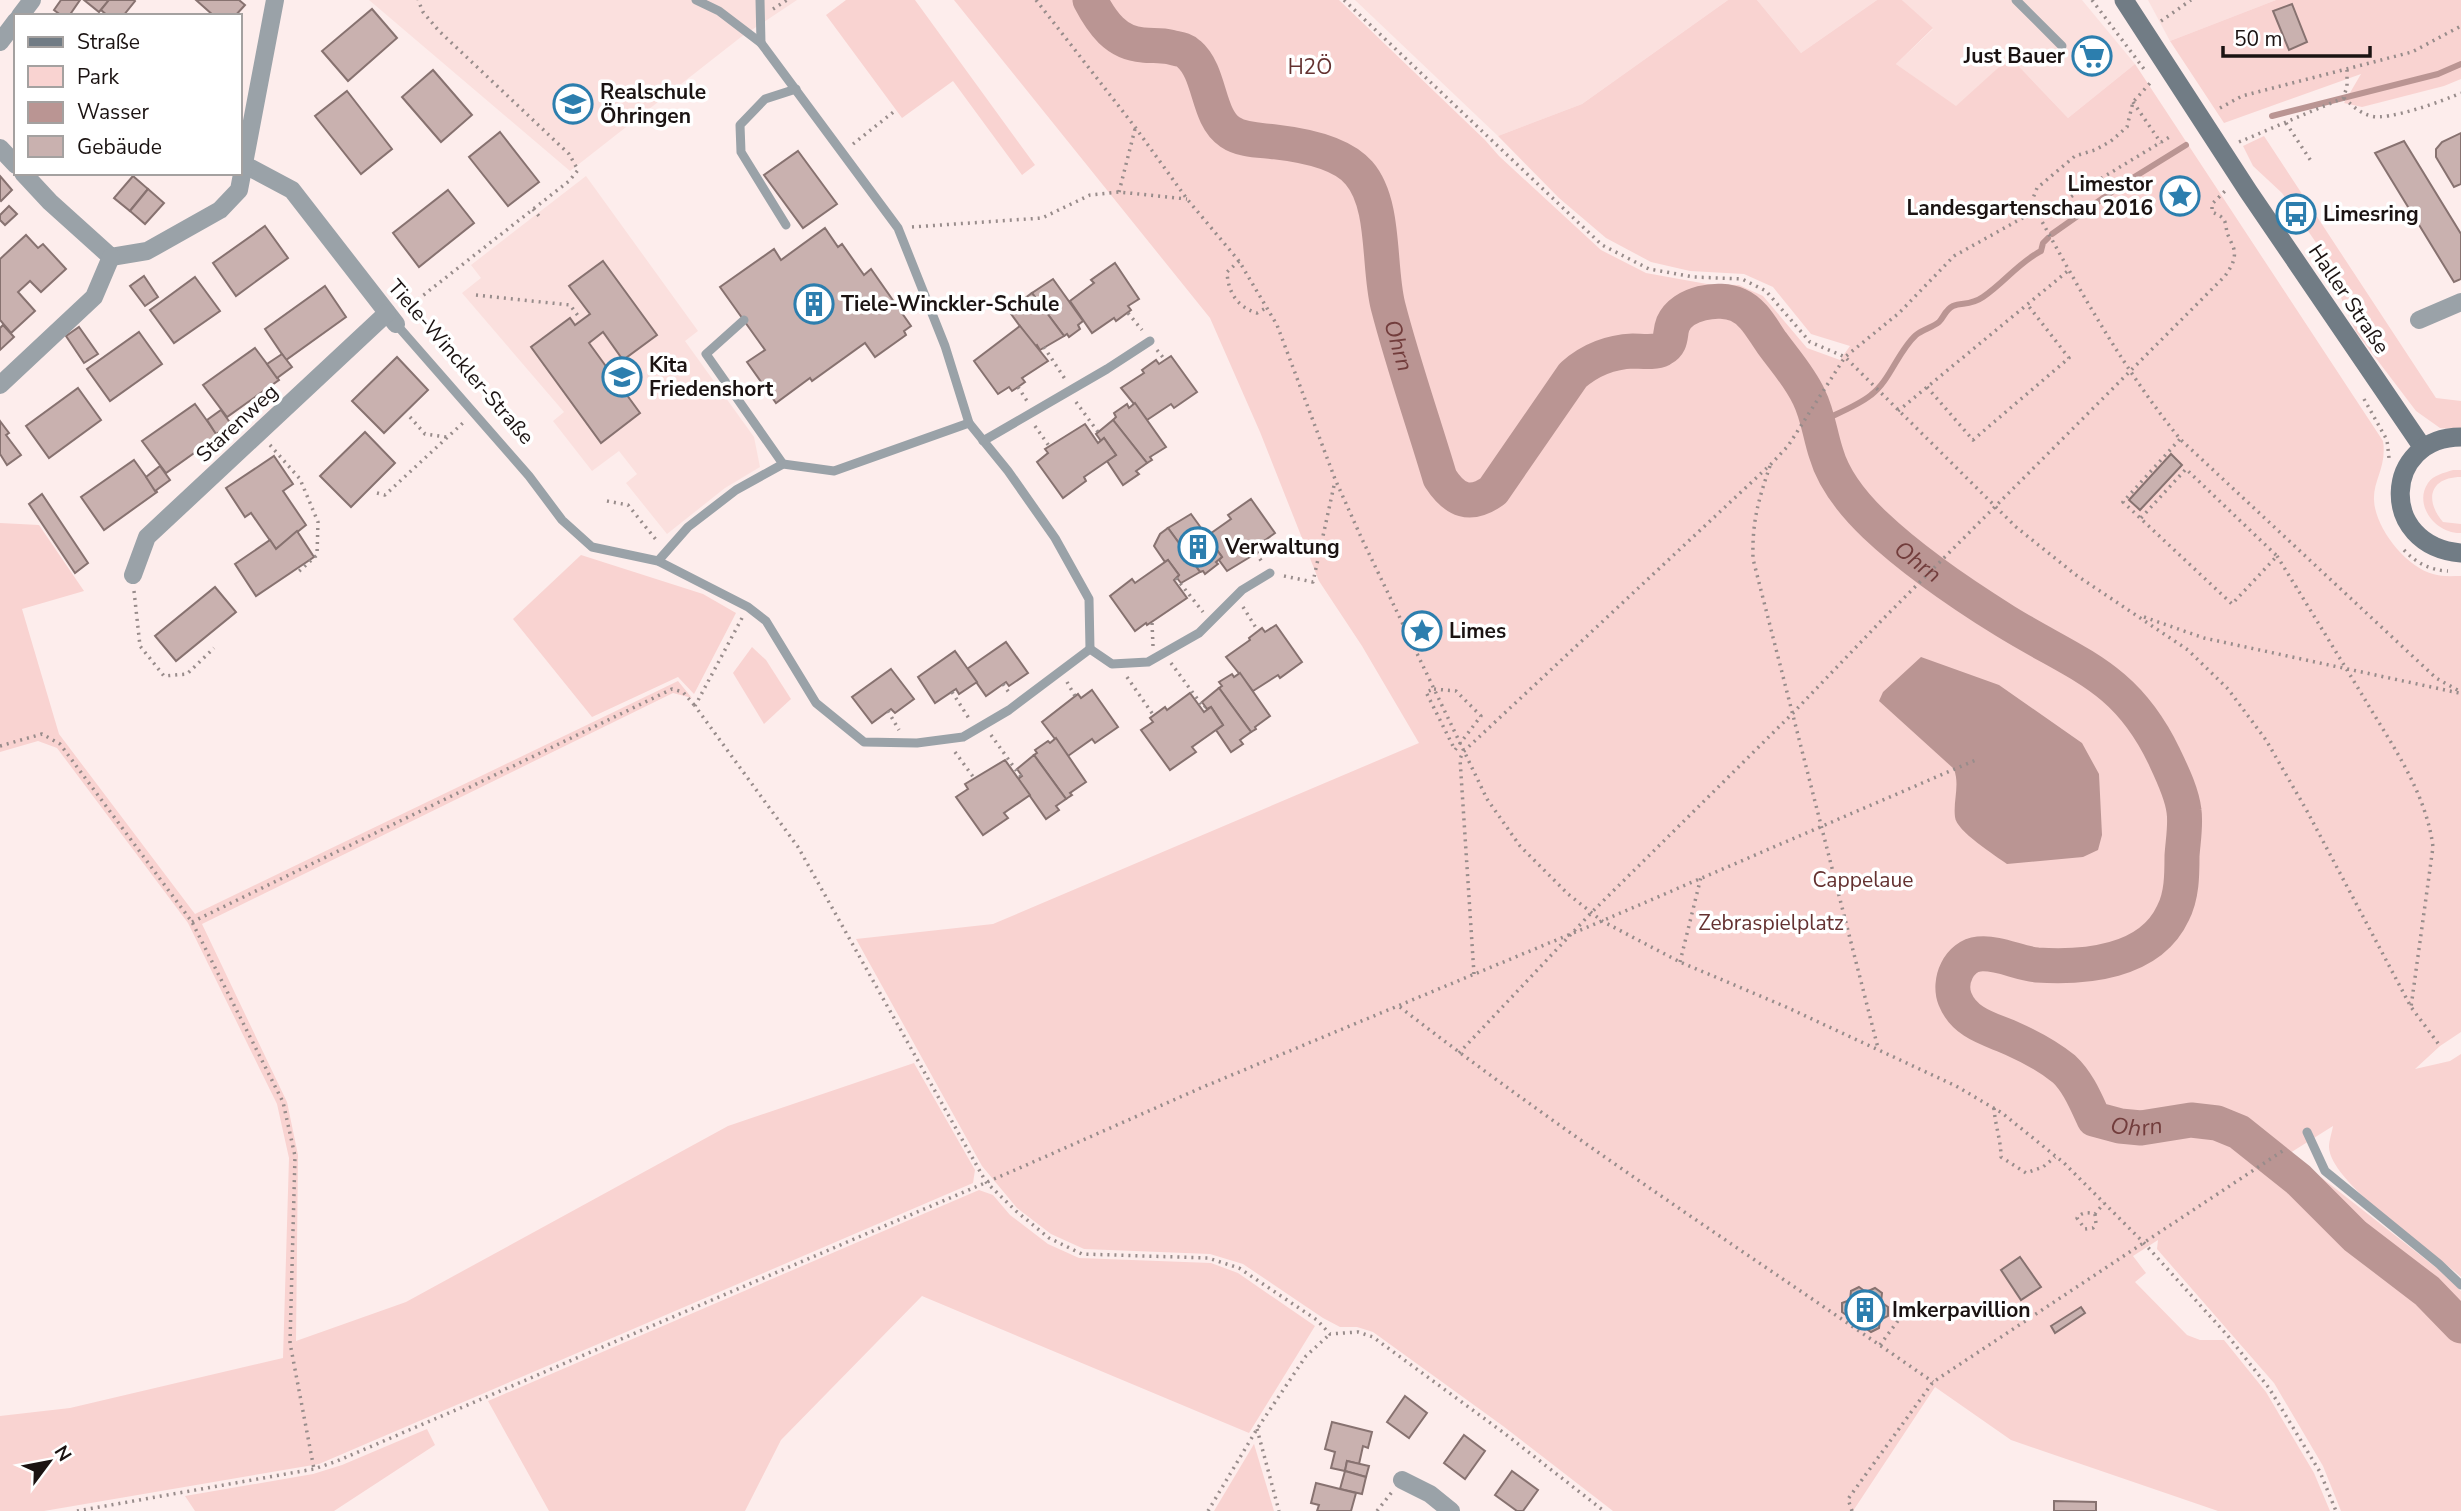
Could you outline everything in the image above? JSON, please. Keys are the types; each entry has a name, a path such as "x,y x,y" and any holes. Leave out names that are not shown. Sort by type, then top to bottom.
{"main road":[{"name":"Haller Straße","path":"2124,0 2423,448"},
{"path":"2461,437 2440,439 2423,448 2410,462 2402,478 2400,497 2403,515 2413,531 2427,544 2444,551 2461,553"}],"street":[{"path":"242,163 275,0"},
{"path":"0,42 14,24"},
{"path":"0,148 14,163"},
{"name":"Tiele-Winckler-Straße","path":"242,163 292,190 392,318"},
{"path":"25,175 50,202 111,257"},
{"path":"111,257 147,251 220,211 239,190 241,175"},
{"path":"0,385 94,297 111,257"},
{"path":"2419,320 2461,302"},
{"name":"Starenweg","path":"133,575 147,537 260,433 392,318"},
{"path":"1402,1480 1430,1494 1451,1511"}],"lane":[{"path":"696,0 719,11 761,43 898,228 945,346 969,423 1055,538 1089,599 1090,649 1112,664 1148,662 1199,633 1242,590 1270,573"},
{"path":"760,0 761,43"},
{"path":"2016,0 2062,46"},
{"path":"786,225 741,152 740,125 765,99 796,89"},
{"name":"Tiele-Winckler-Straße","path":"392,318 529,476 562,520 592,547 658,561 748,607 766,621 816,703 864,742 917,743 963,737 1009,710 1090,649"},
{"path":"744,320 706,354 783,464"},
{"path":"983,441 1150,341"},
{"path":"658,561 688,527 736,490 783,464 834,471 969,423"},
{"path":"2307,1132 2325,1171 2440,1264 2461,1285"}],"path":[{"path":"392,318 534,209 569,181 578,170 569,154 439,31 423,12 418,0"},
{"path":"1036,0 1187,199 1239,261 1278,325 1335,479 1463,752 1487,799 1520,846 1568,894 1602,921 1679,962 1878,1048 1956,1086 1994,1108 2056,1157 2144,1243 2228,1336 2269,1388 2320,1472 2336,1511"},
{"path":"1344,0 1602,245 1649,269 1694,277 1742,279 1766,291 1810,342 1845,357 1996,507 2076,575 2188,650 2228,688 2266,740 2307,811 2411,1007 2440,1046"},
{"path":"2026,216 2037,188 2075,156 2095,150 2127,127 2133,102 2152,81 2092,0"},
{"path":"2157,24 2191,0"},
{"path":"2220,108 2242,96 2412,52 2461,26"},
{"path":"2221,149 2343,97 2347,87 2347,70"},
{"path":"2343,97 2359,111 2373,117 2389,116 2461,93"},
{"path":"2133,102 2161,143"},
{"path":"841,154 895,110"},
{"path":"2286,122 2311,161"},
{"path":"1119,192 1135,127"},
{"path":"1474,974 1460,759 1463,752 1771,464 1788,446 1845,357 1899,313 1954,256 2026,216 2039,216 2173,135"},
{"path":"1459,1053 1592,912 2225,276 2234,263 2235,248 2227,234 2227,223 2223,217 2212,212 2213,204 2227,188 2234,199"},
{"path":"898,228 1042,218 1090,195 1119,192 1187,199"},
{"path":"534,209 539,216"},
{"path":"2039,216 2130,371 2149,401 2180,439 2436,678 2461,693"},
{"path":"1239,261 1227,272 1228,287 1232,294 1247,310 1257,313 1267,307"},
{"path":"1898,411 2069,270"},
{"path":"476,295 570,305 579,317"},
{"path":"1927,387 1973,440 2070,358 2027,304"},
{"path":"1128,313 1150,341"},
{"path":"1044,347 1098,432"},
{"path":"2358,390 2387,440 2390,456 2387,469"},
{"path":"377,492 385,495 474,412"},
{"path":"1028,415 1049,446"},
{"path":"410,417 425,435 447,437"},
{"path":"260,433 300,479 318,522 317,555 296,574"},
{"path":"2180,439 2123,502 2232,604 2277,556"},
{"path":"1771,464 1752,529 1753,559 1878,1048"},
{"path":"2141,518 2186,470 2277,556 2393,747 2421,800 2430,823 2434,847 2411,1007"},
{"path":"1270,573 1313,582 1335,479"},
{"path":"607,500 628,505 666,552"},
{"path":"2404,551 2414,561 2436,571 2448,571"},
{"path":"133,575 140,646 164,676 187,674 214,648"},
{"path":"1176,578 1210,622"},
{"path":"1236,596 1258,631"},
{"path":"695,706 748,607"},
{"path":"2138,615 2204,638 2461,693"},
{"path":"1152,623 1154,658"},
{"path":"1164,653 1203,708 1205,707"},
{"path":"1118,664 1154,716"},
{"path":"192,922 672,689 683,692 798,848 986,1182 1049,1238 1083,1254 1208,1258 1239,1268 1317,1320 1330,1334"},
{"path":"1434,689 1456,691 1481,716 1460,745 1455,750 1426,692 1434,689"},
{"path":"952,692 1021,777"},
{"path":"0,746 42,734 60,744 192,922 283,1102 295,1156 290,1343 314,1469"},
{"path":"946,739 974,778"},
{"path":"76,1511 314,1469 1203,1087 1400,1007 1978,759"},
{"path":"1679,962 1701,877"},
{"path":"1400,1007 1459,1053 1933,1382"},
{"path":"1994,1108 2001,1157 2026,1172 2043,1167 2056,1157"},
{"path":"1852,1511 1848,1499 1933,1382 2284,1150"},
{"path":"2095,1214 2088,1212 2077,1218 2085,1229 2093,1228 2096,1224 2095,1214 2105,1203"},
{"path":"1880,1345 1900,1318"},
{"path":"1208,1511 1257,1429 1306,1356 1330,1334 1358,1332 1373,1337 1504,1433 1604,1511"},
{"path":"1257,1429 1279,1511"}],"shaded area":[{"name":"Realschule Öhringen","path":"369,0 797,0 741,37 570,171"},
{"path":"1355,0 1728,0 1582,104 1498,136"},
{"path":"1757,0 1877,0 1801,53"},
{"path":"1902,0 2082,0 2135,64 2068,118 2010,57 1956,107 1896,64 1933,29"},
{"path":"2148,0 2276,0 2170,41"},
{"name":"Kita Friedenshort","path":"586,176 698,331 685,341 754,437 760,467 725,488 667,534 626,483 637,474 619,451 592,471 553,421 564,412 462,293 481,278 471,265"}],"green space":[{"path":"846,0 915,0 1035,165 1022,175 953,81 902,118 826,15"},
{"name":"Cappelaue","path":"954,0 1339,0 1499,156 1601,250 1646,273 1707,284 1739,285 1763,296 1807,348 1840,360 1850,346 1811,334 1773,287 1744,274 1690,271 1651,262 1606,238 1559,198 1498,136 1582,104 1728,0 1757,0 1801,53 1877,0 1902,0 1933,28 1896,64 1956,106 2010,57 2068,118 2135,64 2383,441 2382,466 2374,500 2386,534 2403,555 2423,570 2440,576 2461,576 2461,1032 2440,1046 2415,1069 2450,1061 2461,1054 2461,1277 2385,1216 2346,1179 2334,1162 2329,1147 2333,1126 2290,1153 2438,1269 2461,1291 2461,1511 2341,1511 2323,1466 2274,1383 2157,1249 2158,1240 2133,1256 2146,1273 2135,1282 2187,1335 2200,1340 2224,1340 2266,1392 2314,1473 2330,1511 2218,1511 2011,1440 1935,1387 1853,1511 1613,1511 1503,1426 1373,1332 1357,1327 1340,1327 1243,1264 1210,1254 1084,1249 1051,1234 1017,1208 982,1166 856,939 993,924 1419,743 1362,646 1319,581 1260,432 1210,318"},
{"path":"2276,0 2461,0 2461,79 2444,86 2362,107 2344,103 2361,74 2224,123 2170,41"},
{"path":"2264,136 2436,398 2461,401 2461,430 2440,428 2416,411 2356,332 2335,284 2341,279 2282,193 2253,166 2243,146"},
{"path":"2453,470 2461,470 2461,477 2442,481 2437,485 2433,491 2433,506 2443,522 2461,524 2461,533 2443,529 2429,517 2423,500 2430,480"},
{"path":"0,523 39,525 84,591 22,609 59,734 195,914 678,681 692,698 673,693 202,924 287,1102 298,1155 296,1341 406,1302 728,1126 914,1063 975,1170 973,1183 319,1464 44,1511 0,1511 0,1416 70,1408 283,1358 289,1158 277,1104 188,923 57,748 38,741 0,752"},
{"path":"581,555 703,594 736,613 694,694 678,677 592,717 513,619"},
{"path":"752,647 766,660 791,699 764,724 733,673"},
{"path":"979,1190 993,1195 1010,1215 1048,1244 1079,1258 1211,1263 1238,1273 1315,1326 1249,1433 922,1296 781,1440 745,1511 549,1511 488,1401"},
{"path":"427,1429 435,1445 334,1511 195,1511 185,1496 313,1474 342,1465"},
{"path":"1254,1444 1274,1511 1214,1511"}],"water":[{"path":"1921,657 1999,685 2082,743 2099,774 2102,835 2098,850 2083,857 2007,864 1962,829 1955,817 1954,769 1879,701 1883,692"}],"building":[{"path":"61,0 80,0 70,14 59,14 54,10"},
{"path":"84,0 109,0 99,12"},
{"path":"109,0 135,1 125,14 106,14 101,10"},
{"path":"196,0 239,0 245,5 237,14 212,14"},
{"path":"2292,4 2307,42 2289,50 2273,11"},
{"path":"372,9 397,38 348,81 322,51"},
{"path":"433,70 472,115 441,142 402,97"},
{"path":"347,91 392,149 361,174 315,116"},
{"path":"500,132 539,182 508,206 469,157"},
{"path":"2461,133 2461,184 2454,187 2436,157 2436,149 2442,142"},
{"path":"2404,141 2461,234 2461,279 2454,282 2375,153"},
{"path":"798,151 837,204 803,228 764,175"},
{"path":"0,176 12,190 1,201 0,200"},
{"path":"133,176 148,189 130,211 114,198"},
{"path":"148,189 164,203 145,224 130,211"},
{"path":"448,190 474,223 419,267 393,233"},
{"path":"9,206 17,214 5,225 0,220 0,215"},
{"path":"265,226 288,258 236,296 213,263"},
{"name":"Tiele-Winckler-Schule","path":"825,228 838,247 842,244 864,275 871,269 911,326 904,331 906,335 875,357 865,343 776,403 747,362 765,350 720,287 774,249 781,260"},
{"path":"26,235 38,248 43,244 66,269 41,292 30,281 18,292 35,311 11,333 0,320 0,259"},
{"path":"603,261 657,335 623,360 603,332 589,343 640,413 601,443 531,347 570,318 575,325 590,314 569,286"},
{"path":"1115,263 1139,299 1128,306 1131,310 1116,321 1114,318 1092,333 1070,301 1094,283 1091,280"},
{"path":"144,276 158,297 145,306 130,286"},
{"path":"195,277 220,311 174,343 150,310"},
{"path":"1053,279 1083,321 1078,325 1080,329 1069,337 1067,334 1064,336 1032,293"},
{"path":"325,286 346,317 286,360 265,329"},
{"path":"1032,293 1064,336 1040,350 1006,307 1018,298 1021,301"},
{"path":"3,325 14,337 0,350 0,328"},
{"path":"1020,326 1048,361 1022,378 1025,382 1012,391 1009,387 998,394 974,361"},
{"path":"79,327 98,354 84,363 66,336"},
{"path":"139,332 162,364 110,401 87,369"},
{"path":"255,348 279,380 227,417 203,385"},
{"path":"282,354 292,367 277,378 267,364"},
{"path":"1171,356 1197,392 1174,408 1171,404 1147,420 1121,388 1144,373 1142,370 1156,360 1159,364"},
{"path":"397,357 428,390 384,433 352,401"},
{"path":"78,388 101,420 49,458 26,426"},
{"path":"1135,403 1166,447 1150,457 1152,460 1147,463 1113,420 1116,417 1114,413 1127,404 1129,408"},
{"path":"195,404 218,436 166,473 142,441"},
{"path":"221,410 231,424 216,434 207,420"},
{"path":"1113,420 1147,463 1136,471 1139,474 1123,485 1107,461 1116,455 1104,438 1101,441 1096,434"},
{"path":"0,421 9,433 6,435 21,455 7,465 0,454"},
{"path":"1085,424 1098,443 1104,438 1116,455 1084,477 1086,481 1063,498 1037,462 1048,453 1045,449"},
{"path":"365,432 395,463 351,507 320,476"},
{"path":"2171,454 2182,465 2140,510 2129,500"},
{"path":"274,456 293,484 283,491 306,525 276,549 251,513 245,517 226,488"},
{"path":"134,460 157,492 104,530 81,497"},
{"path":"160,466 170,480 155,491 146,477"},
{"path":"42,494 88,563 75,573 29,504"},
{"path":"1251,499 1275,533 1264,541 1268,546 1227,571 1219,560 1222,557 1207,536 1231,519 1228,515"},
{"name":"Verwaltung","path":"1191,514 1222,557 1216,562 1218,564 1205,574 1200,572 1168,528"},
{"name":"Verwaltung","path":"1168,528 1200,572 1181,583 1177,578 1179,575 1168,560 1165,562 1154,546 1160,534"},
{"path":"297,531 314,557 256,596 235,564 270,540 276,549"},
{"path":"1168,560 1179,575 1174,580 1187,598 1135,631 1110,596 1132,579 1135,583"},
{"path":"215,587 236,612 176,661 155,636"},
{"path":"1276,625 1302,662 1280,678 1278,675 1253,691 1226,657 1262,628 1265,632"},
{"path":"1006,642 1028,673 1009,686 1006,682 986,696 967,669"},
{"path":"955,651 977,682 959,694 956,689 935,703 918,677"},
{"path":"891,669 914,699 895,713 891,709 872,723 852,697"},
{"path":"1240,673 1270,716 1251,732 1219,688 1222,686 1219,682 1232,674 1234,677"},
{"path":"1219,688 1251,732 1240,740 1243,744 1231,752 1216,730 1223,725 1211,707 1207,709 1202,702"},
{"path":"1092,690 1118,727 1095,743 1092,739 1068,756 1042,722 1078,694 1081,698"},
{"path":"1190,693 1204,712 1211,707 1223,725 1192,747 1196,752 1170,770 1141,730 1153,722 1150,718 1165,707 1167,710"},
{"path":"1056,738 1086,782 1066,799 1034,755 1037,753 1035,750"},
{"path":"1034,755 1066,799 1056,806 1059,810 1046,819 1018,779 1022,776 1017,769"},
{"path":"1005,760 1030,795 1004,813 1008,818 983,835 956,797 968,789 965,784"},
{"path":"2020,1257 2041,1287 2021,1300 2001,1270"},
{"name":"Imkerpavillion","path":"1859,1287 1866,1292 1875,1288 1882,1293 1881,1302 1888,1307 1888,1316 1880,1320 1879,1328 1871,1332 1864,1327 1864,1319 1857,1314 1849,1317 1842,1312 1842,1303 1850,1300 1851,1291"},
{"path":"2081,1307 2085,1313 2055,1333 2051,1326"},
{"path":"1405,1396 1427,1413 1409,1438 1387,1422"},
{"path":"1332,1422 1372,1432 1368,1448 1363,1446 1359,1464 1347,1461 1345,1471 1331,1468 1335,1452 1325,1449"},
{"path":"1464,1435 1485,1451 1465,1479 1444,1463"},
{"path":"1347,1461 1369,1466 1366,1477 1345,1471"},
{"path":"1345,1471 1366,1477 1362,1494 1340,1489"},
{"path":"1512,1471 1538,1490 1523,1511 1517,1511 1495,1495"},
{"path":"1316,1483 1356,1493 1351,1511 1317,1511 1319,1505 1311,1503"},
{"path":"2054,1501 2096,1502 2096,1511 2054,1511"}],"waterway":[{"name":"Ohrn","path":"1090,0 1105,24 1125,40 1143,45 1170,47 1189,54 1201,72 1217,116 1230,132 1246,139 1286,143 1320,151 1342,160 1359,173 1374,201 1388,306 1407,371 1440,478 1457,496 1470,500 1493,491 1573,375 1586,365 1616,353 1662,349 1669,341 1673,324 1678,317 1684,311 1702,303 1730,302 1749,312 1805,389 1839,483 1860,509 1905,552 1938,576 2115,689 2149,729 2181,797 2185,822 2178,899 2162,930 2149,943 2114,959 2075,965 2037,965 1993,955 1972,956 1961,964 1954,977 1953,992 1959,1007 1980,1025 2033,1049 2064,1069 2078,1086 2094,1119 2141,1128 2191,1120 2217,1123 2239,1132 2299,1180 2355,1236 2427,1291 2461,1326"},
{"path":"2272,116 2438,74 2461,64"},
{"path":"2052,234 2123,184 2186,145"},
{"path":"1818,423 1871,395 1884,382 1916,335 1939,322 1953,306 1974,302 1983,297 2025,261 2041,251 2048,238"}],"place":[{"name":"Just Bauer","path":"2092,56"},
{"name":"Realschule Öhringen","path":"573,104"},
{"name":"Limestor Landesgartenschau 2016","path":"2180,196"},
{"name":"Limesring","path":"2296,214"},
{"name":"Tiele-Winckler-Schule","path":"814,304"},
{"name":"Kita Friedenshort","path":"622,377"},
{"name":"Verwaltung","path":"1198,547"},
{"name":"Limes","path":"1422,631"},
{"name":"Imkerpavillion","path":"1865,1310"}],"park label":[{"name":"H2Ö","path":"1310,67"},
{"name":"Zebraspielplatz","path":"1771,923"}]}
